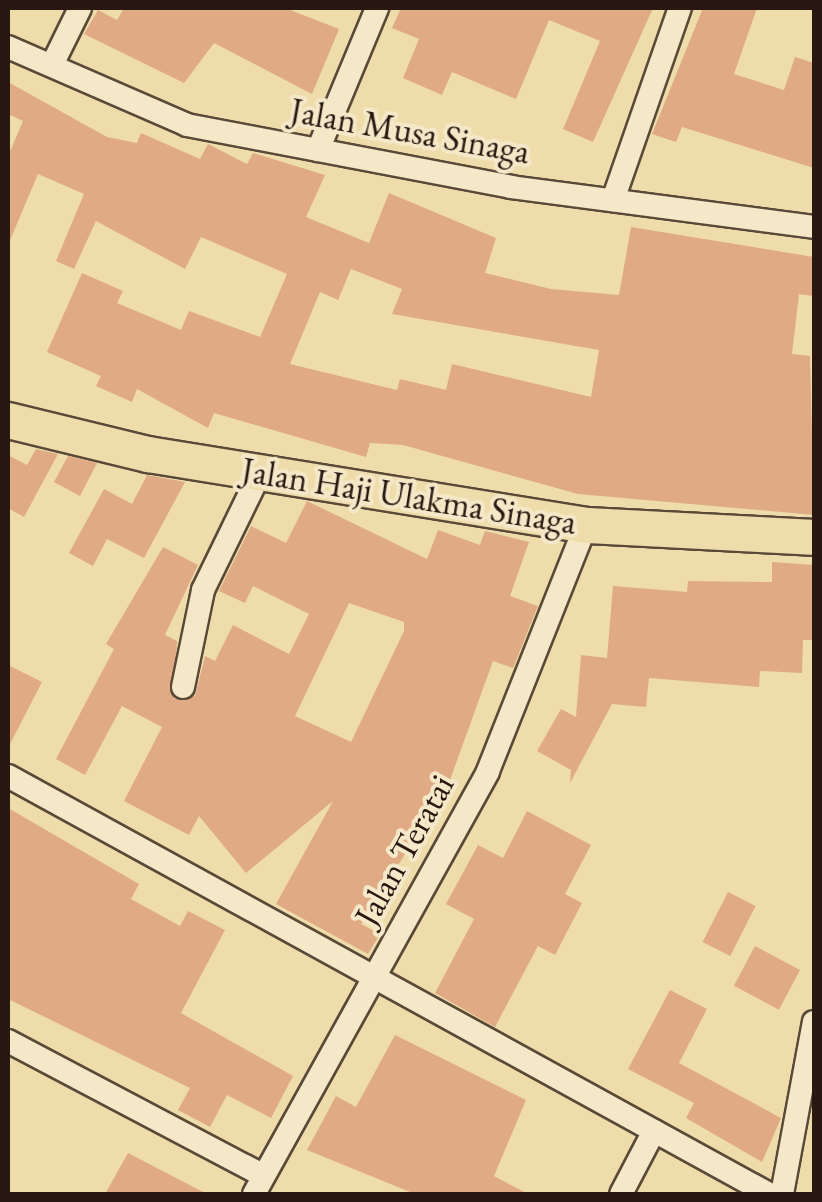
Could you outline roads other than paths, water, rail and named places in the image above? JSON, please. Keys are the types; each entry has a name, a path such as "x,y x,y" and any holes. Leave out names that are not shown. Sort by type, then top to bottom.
{"main road":[{"name":"Jalan Haji Ulakma Sinaga","path":"8,420 260,473 586,525 814,537"}],"street":[{"path":"52,65 80,8"},
{"path":"318,150 377,8"},
{"path":"613,200 680,8"},
{"name":"Jalan Musa Sinaga","path":"8,47 186,125 613,200 814,227"},
{"path":"183,686 203,590 260,473"},
{"name":"Jalan Teratai","path":"258,1185 488,771 586,525"},
{"path":"8,776 769,1194"},
{"path":"782,1194 814,1022"},
{"path":"8,1041 258,1185"},
{"path":"620,1194 654,1131"}]}
